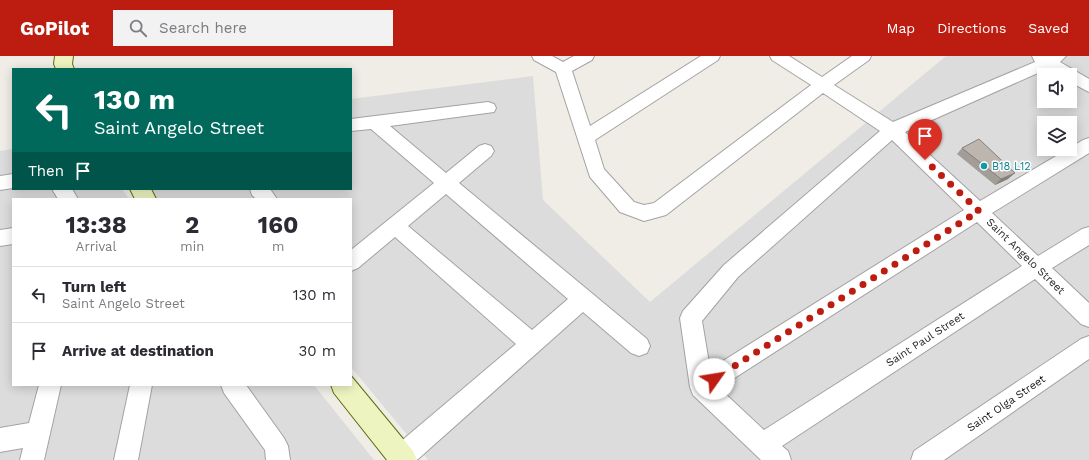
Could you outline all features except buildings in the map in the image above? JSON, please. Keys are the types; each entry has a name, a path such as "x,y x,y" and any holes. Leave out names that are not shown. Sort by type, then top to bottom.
{"street":[{"path":"64,56 62,64 64,68"},
{"path":"540,56 563,69 596,172 626,207 644,213 659,210 822,85 863,56"},
{"path":"563,69 586,56"},
{"path":"585,138 712,56"},
{"name":"Saint Angelo Street","path":"778,56 892,130 1089,317"},
{"path":"779,460 701,387 691,318 731,271 892,130 1048,58 1089,86"},
{"path":"352,125 488,108"},
{"path":"374,122 639,346"},
{"path":"701,387 979,211 1089,145"},
{"path":"352,261 485,151"},
{"path":"0,183 12,181"},
{"path":"395,226 532,344"},
{"name":"Saint Paul Street","path":"762,444 1089,235"},
{"path":"0,238 12,236"},
{"path":"344,386 403,458 583,299"},
{"name":"Saint Olga Street","path":"923,460 1089,346"},
{"path":"32,460 50,386"},
{"path":"126,460 141,386"},
{"path":"233,386 276,446 278,460"},
{"path":"0,440 38,433"}],"shaded area":[{"path":"946,56 1089,56 1089,460 428,460 352,368 352,198 155,198 150,190 352,190 352,99 533,76 543,200 650,302"},
{"path":"12,149 12,190 123,190 128,198 12,198 12,386 315,386 374,460 0,460 0,151"}],"place":[{"name":"B18 L12","path":"984,166"}],"route":[{"path":"714,379 979,211 925,160"}]}
